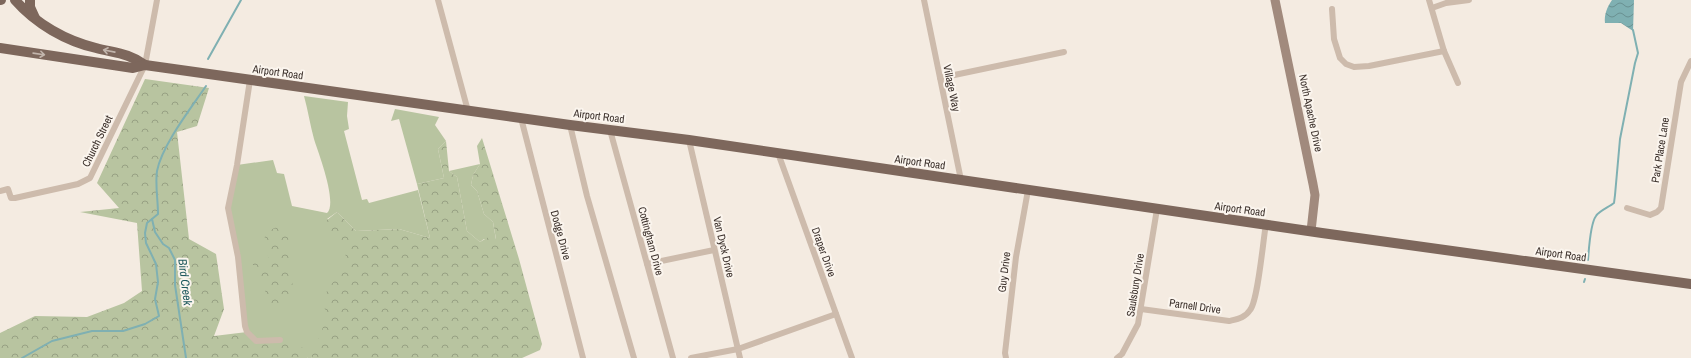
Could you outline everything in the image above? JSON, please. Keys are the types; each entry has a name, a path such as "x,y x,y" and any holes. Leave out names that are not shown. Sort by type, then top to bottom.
{"main road":[{"name":"Airport Road","path":"15,0 36,19 55,32 80,44 135,57 145,65"},
{"path":"30,0 32,12 36,19"},
{"name":"Airport Road","path":"0,48 133,68 145,65 468,111 689,140 1311,231 1691,284"}],"street":[{"path":"145,65 157,0"},
{"path":"438,0 468,111"},
{"name":"Village Way","path":"924,0 960,180"},
{"name":"North Apache Drive","path":"1275,0 1315,195 1311,231"},
{"path":"1429,0 1444,51 1458,83"},
{"path":"1432,8 1446,3 1469,0"},
{"path":"1332,9 1334,39 1340,58 1346,64 1354,67 1369,66 1444,51"},
{"path":"940,78 1064,52"},
{"name":"Park Place Lane","path":"1628,208 1650,215 1657,212 1661,208 1681,82 1691,61"},
{"name":"Church Street","path":"0,190 8,189 11,198 16,198 78,184 90,178 145,65"},
{"path":"250,80 237,165 228,208 238,257 245,326 247,332 256,341 280,340"},
{"name":"Dodge Drive","path":"521,118 583,358"},
{"path":"570,125 587,196 634,358"},
{"name":"Cottingham Drive","path":"610,130 673,358"},
{"name":"Van Dyck Drive","path":"689,140 740,358"},
{"name":"Draper Drive","path":"778,153 852,358"},
{"name":"Guy Drive","path":"1006,358 1005,353 1016,256 1028,190"},
{"name":"Saulsbury Drive","path":"1122,357 1138,324 1158,209"},
{"name":"Parnell Drive","path":"1141,309 1229,321 1241,318 1251,310 1256,298 1266,224"},
{"path":"647,264 714,250"},
{"path":"691,358 738,349 836,314"}],"green space":[{"path":"145,79 209,88 197,126 177,132 189,239 216,254 224,309 214,336 247,332 256,341 280,340 283,343 293,343 305,349 306,356 308,358 0,358 0,333 35,316 87,317 124,303 142,291 137,223 80,212 119,208 97,183"},
{"path":"304,96 348,102 347,116 349,129 344,131 362,200 367,199 369,203 418,190 430,238 399,229 356,231 337,212 327,219 380,242 311,358 308,358 283,343 256,341 247,332 228,208 237,165 273,160 277,173 284,174 292,206 327,213 330,207 329,189 314,139"},
{"path":"395,109 439,117 435,125 446,141 438,149 444,178 417,184 399,119 391,121"},
{"path":"482,138 519,259 542,344 540,350 522,358 311,358 328,314 321,303 329,287 346,267 345,242 328,231 327,220 337,212 356,231 399,229 430,238 417,184 444,178 438,149 446,141 449,171 457,177 467,231 480,242 490,236 496,239 493,222 484,214 477,191 471,185 473,175 480,164 477,146"},
{"path":"480,164 473,175 471,185 477,191 484,214 493,222 496,240 484,239 480,242 467,231 457,177 449,171"},
{"path":"282,224 288,232 290,262 287,265 296,296 271,308 264,297 266,288 254,273 253,261 264,263 269,257 264,250 265,233"}],"water":[{"path":"1612,0 1634,0 1633,31 1621,23 1605,23 1606,11"}],"waterway":[{"name":"Bird Creek","path":"208,59 241,0"},
{"path":"1588,260 1590,237 1594,220 1599,212 1614,203 1620,139 1638,53 1633,30"},
{"name":"Bird Creek","path":"186,358 175,285 175,260 169,248 163,244 155,232 152,219 158,214 156,176 160,161 171,138 206,86"},
{"path":"22,358 52,341 92,331 123,331 145,324 159,316 155,299 158,282 156,264 146,243 145,233 147,223 152,219"}]}
